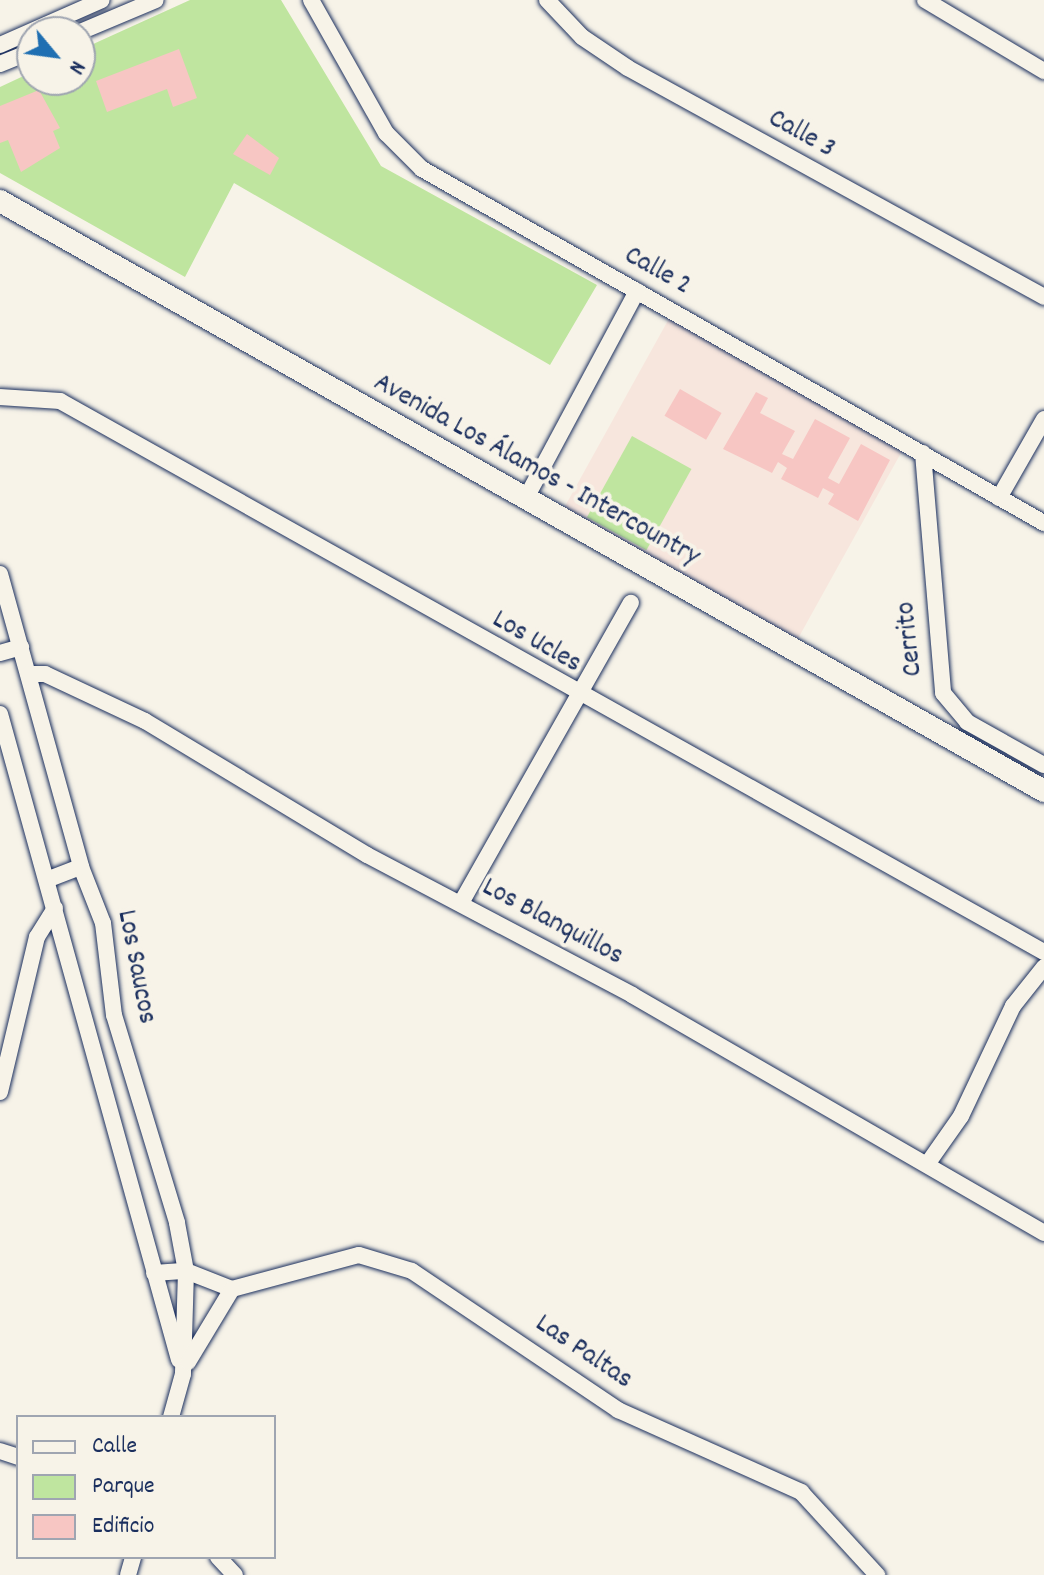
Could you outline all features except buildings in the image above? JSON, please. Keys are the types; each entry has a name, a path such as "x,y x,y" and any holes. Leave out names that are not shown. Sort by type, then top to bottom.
{"main road":[{"name":"Avenida Los Álamos - Intercountry","path":"0,201 1044,791"}],"street":[{"path":"69,16 102,0"},
{"path":"96,23 132,4 156,0"},
{"name":"Calle 2","path":"311,0 386,133 409,160 1044,523"},
{"name":"Calle 3","path":"547,0 618,62 1044,297"},
{"path":"925,0 1044,71"},
{"path":"525,500 637,291"},
{"name":"Los Ucles","path":"0,397 60,401 577,696 1044,952"},
{"path":"999,498 1044,419"},
{"name":"Cerrito","path":"923,453 943,693 967,722 1044,765"},
{"name":"Los Saucos","path":"0,574 81,867 103,923 114,1015 186,1271 183,1374 172,1415"},
{"path":"461,903 631,603"},
{"path":"0,653 21,647"},
{"name":"Los Blanquillos","path":"29,674 45,674 145,721 461,903 928,1163 1044,1233"},
{"name":"Los Saucos","path":"0,714 49,879 183,1374"},
{"path":"49,879 81,867"},
{"path":"0,1092 37,937 55,908"},
{"path":"928,1163 968,1104 1013,1006 1044,967"},
{"name":"Las Paltas","path":"232,1289 359,1255 412,1271 618,1410 801,1492 877,1575"},
{"path":"154,1273 186,1271 232,1289 183,1374"},
{"path":"220,1559 235,1575"}],"shaded area":[{"path":"671,315 905,445 796,643 561,513"}],"green space":[{"path":"190,0 281,0 381,166 597,285 550,365 234,183 185,277 0,173 0,87 16,80 16,96 96,96 96,43"},
{"path":"632,436 691,469 646,550 587,517"}]}
